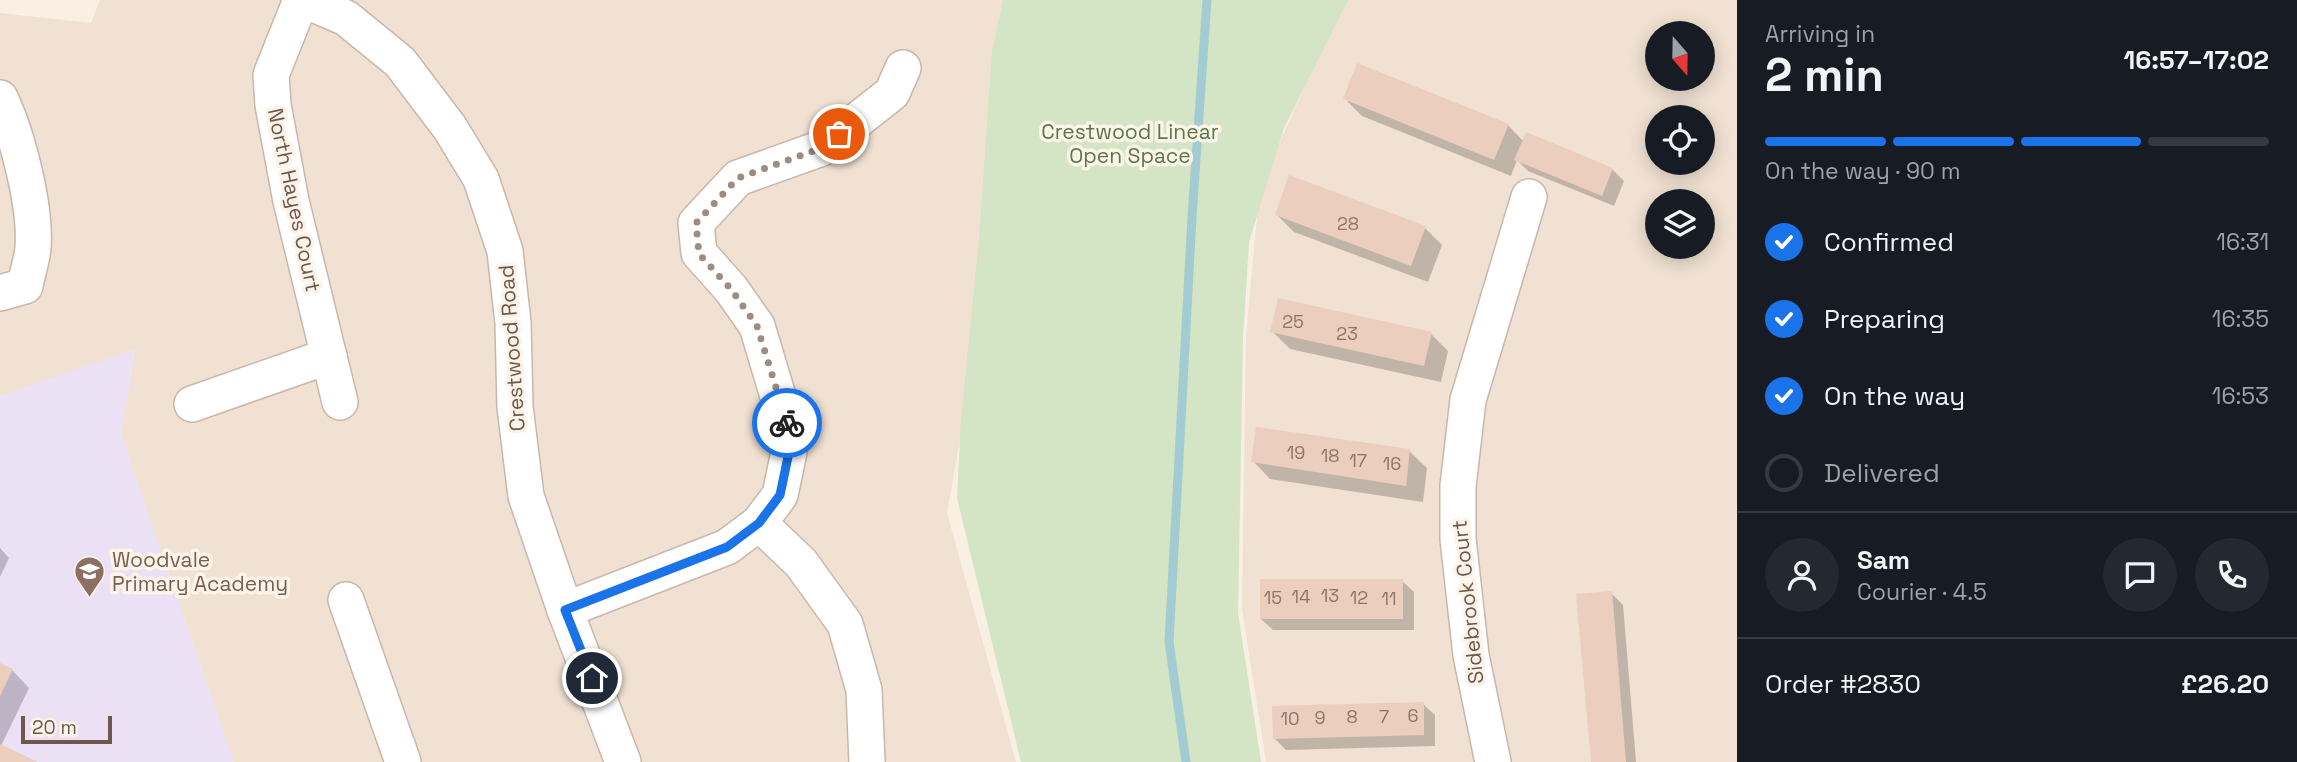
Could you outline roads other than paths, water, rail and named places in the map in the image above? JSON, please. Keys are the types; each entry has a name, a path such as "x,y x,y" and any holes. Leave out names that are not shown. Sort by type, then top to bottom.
{"street":[{"name":"North Hayes Court","path":"302,0 271,75 273,105 291,201 340,402"},
{"name":"Crestwood Road","path":"302,0 346,18 400,62 450,128 481,179 505,251 513,323 514,407 526,496 565,610 623,762"},
{"path":"565,610 727,547 759,523 780,495 789,452 786,423 757,326 731,289 699,254 696,223 738,178 822,148 892,93 903,68"},
{"path":"0,98 33,210 33,249 25,286 0,293"},
{"name":"Sidebrook Court","path":"1493,762 1471,655 1458,538 1458,486 1468,400 1529,197"},
{"path":"192,404 330,356"},
{"path":"759,523 801,563 845,624 864,690 867,762"},
{"path":"346,600 403,762"}],"waterway":[{"path":"1186,762 1169,642 1192,217 1207,0"}],"place":[{"name":"Woodvale Primary Academy","path":"89,599"}],"park label":[{"name":"Crestwood Linear Open Space","path":"1130,144"}]}
